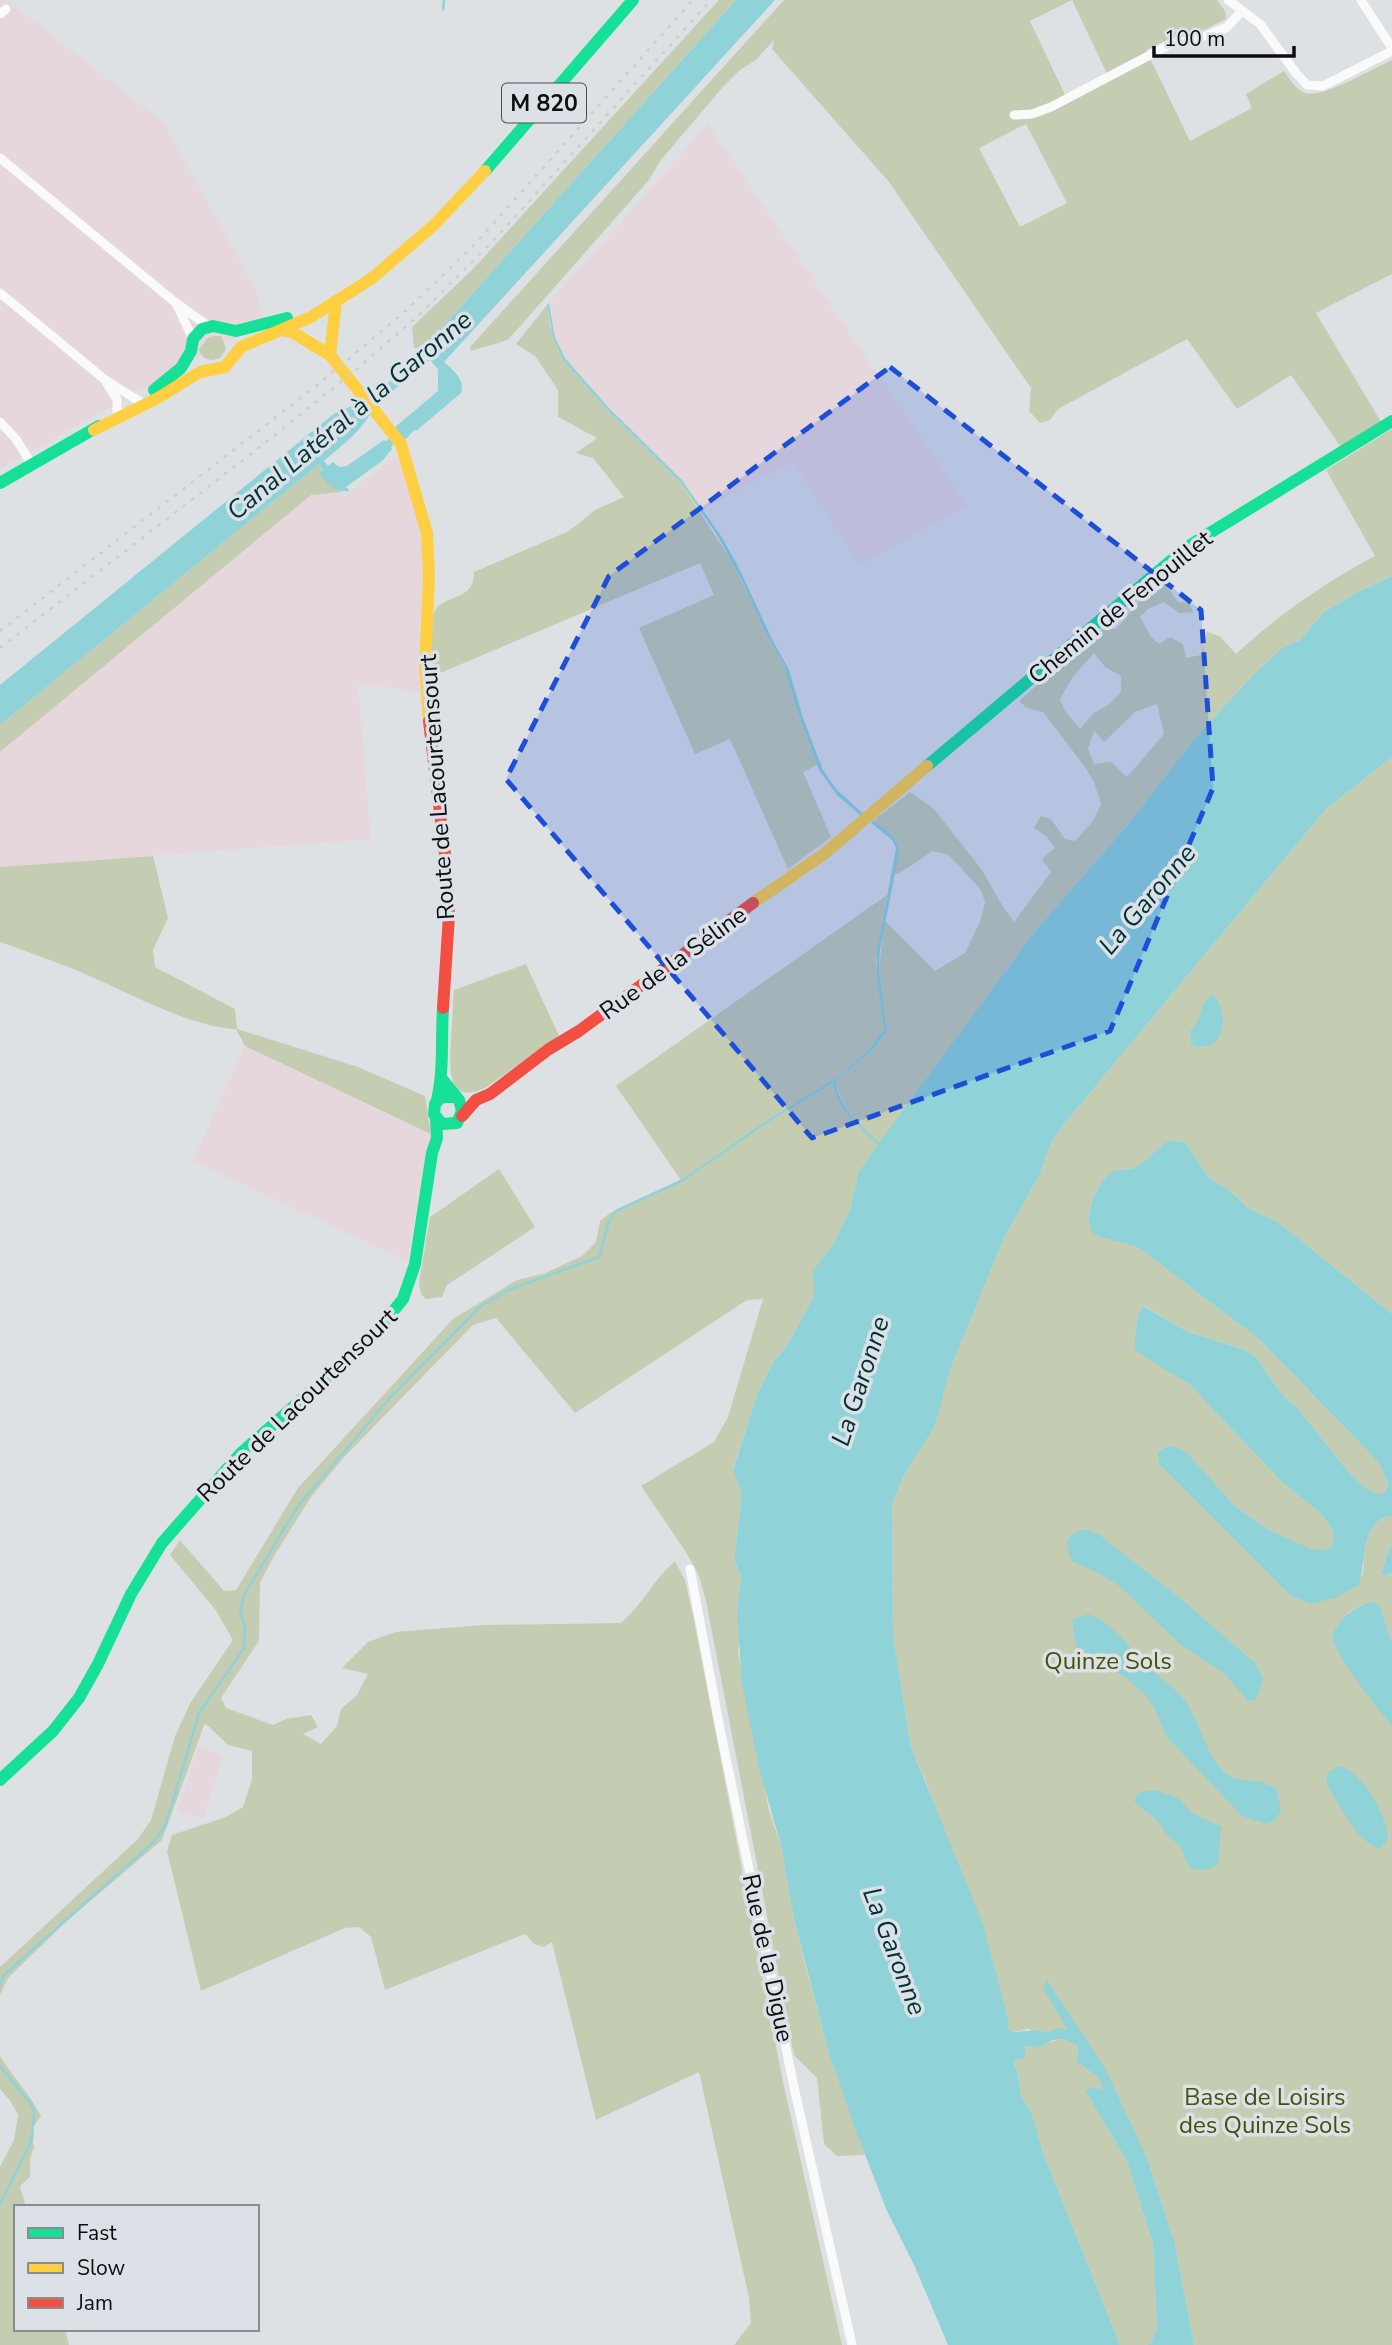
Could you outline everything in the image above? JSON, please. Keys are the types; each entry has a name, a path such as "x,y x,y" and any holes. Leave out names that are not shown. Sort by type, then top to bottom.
{"main road":[{"name":"M 820","path":"0,483 94,430 158,398 200,372 225,367 235,352 251,342 310,317 371,279 433,226 463,196 634,0"},
{"name":"M 820","path":"94,430 163,384 181,368 202,329 247,329 285,320 389,262"},
{"path":"333,359 331,335 336,301"},
{"path":"226,330 234,340 235,352"},
{"name":"Route de Lacourtensourt","path":"0,1780 53,1731 79,1698 99,1664 144,1570 180,1522 242,1452 364,1345 391,1316 403,1299 415,1264 432,1153 437,1138 433,1109 438,1100 442,1079 440,1059 449,915 447,871 426,697 429,551 422,513 397,439 333,359 292,332 281,330"},
{"path":"192,345 197,363 208,370"},
{"name":"Chemin de Fenouillet","path":"867,820 1187,547 1392,421"},
{"name":"Rue de la Séline","path":"458,1120 476,1100 490,1094 549,1049 579,1031 867,820"},
{"path":"437,1138 458,1120 463,1108 442,1079"},
{"path":"438,1100 446,1096 476,1100"},
{"path":"436,1118 445,1125 458,1120"}],"street":[{"path":"1228,0 1261,24 1307,85 1323,86 1392,50 1361,0"},
{"path":"1014,115 1032,114 1051,107 1169,46 1219,30 1235,20 1241,12"},
{"path":"0,158 208,327"},
{"path":"0,293 104,379 139,401"},
{"path":"176,303 192,345"},
{"path":"104,379 117,399 117,415"},
{"path":"0,422 16,439 32,465"},
{"name":"Rue de la Digue","path":"690,1569 794,2087 852,2345"}],"highlighted area":[{"path":"890,367 1201,610 1213,788 1110,1031 812,1138 506,779 609,576"}],"shaded area":[{"path":"0,0 7,0 164,123 257,292 264,321 0,469"},
{"path":"708,124 966,505 860,565 793,462 702,509 682,481 576,371 555,337 549,303"},
{"path":"398,454 419,526 423,554 420,692 358,683 371,839 0,867 0,752 311,495 348,493"},
{"path":"245,1046 431,1134 407,1261 193,1161"},
{"path":"198,1747 223,1755 203,1819 178,1811"}],"green space":[{"path":"719,0 736,0 447,322 421,348 414,348 412,327 473,269"},
{"path":"784,0 1072,0 1217,0 1225,11 1226,19 1204,30 1179,34 1146,50 1190,141 1252,108 1246,94 1284,71 1297,88 1311,94 1334,88 1392,60 1392,274 1316,313 1381,422 1341,447 1291,375 1237,409 1187,339 1058,409 1050,420 1040,423 1029,411 1031,388 889,182 772,49 774,40 756,60 740,70 721,89 661,160 649,180 508,340 471,351 470,347","holes":["1072,0 1108,76 1066,97 1030,21","1026,124 1067,203 1020,227 979,148"]},
{"path":"547,305 550,327 563,360 609,412 680,482 733,563 789,676 798,713 817,765 803,772 831,837 788,869 730,739 695,754 639,628 714,595 700,563 433,676 433,616 442,603 469,589 474,572 569,531 595,510 624,497 593,458 576,453 597,438 558,417 558,390 535,356 516,344"},
{"path":"221,336 226,349 221,357 211,360 202,356 199,349 208,338"},
{"path":"1392,429 1392,576 1324,612 1300,640 1282,648 1254,674 1196,737 1125,828 1036,930 859,1171 850,1210 834,1243 814,1271 814,1296 758,1392 733,1469 742,1494 735,1551 735,1561 741,1577 737,1614 740,1638 738,1651 769,1810 781,1846 794,1919 807,1971 829,2054 865,2155 837,2156 824,2144 817,2078 794,2055 706,1601 699,1576 686,1552 641,1486 714,1442 728,1417 763,1299 747,1300 575,1413 496,1318 473,1325 345,1456 311,1497 260,1583 259,1641 221,1698 226,1708 273,1725 286,1719 311,1715 318,1727 303,1734 321,1744 337,1726 341,1709 357,1695 368,1674 342,1668 368,1642 395,1632 484,1625 621,1623 675,1561 685,1580 694,1620 783,2082 842,2345 734,2345 751,2323 749,2298 699,2072 596,2120 552,1942 544,1947 534,1944 525,1934 385,1990 371,1937 359,1927 345,1928 201,1991 167,1851 172,1835 226,1817 243,1807 252,1779 252,1751 228,1745 205,1723 162,1840 68,1920 8,1978 0,1995 0,1967 138,1839 151,1820 175,1736 191,1702 233,1640 215,1609 170,1555 180,1540 224,1591 236,1590 298,1488 453,1319 517,1280 543,1274 582,1256 596,1242 600,1221 610,1213 681,1180 616,1086 887,895 876,961 884,1030 868,1051 833,1080 841,1103 855,1123 858,1123 840,1096 837,1079 872,1051 887,1031 879,969 884,920 935,971 965,953 980,922 985,902 981,890 949,855 933,851 894,874 896,843 873,821 910,792 934,809 982,870 1014,922 1051,872 1042,859 1055,848 1046,836 1034,828 1041,816 1051,819 1065,839 1075,841 1093,821 1101,804 1094,782 1085,767 1043,712 1027,708 1019,701 1104,627 1116,629 1149,590 1163,580 1178,602 1189,603 1193,612 1179,613 1164,602 1148,609 1140,617 1151,637 1159,644 1170,637 1183,644 1186,658 1201,655 1207,632 1220,636 1236,654 1302,600 1375,556 1326,470","holes":["1094,653 1105,667 1121,676 1121,692 1108,705 1094,713 1080,729 1065,711 1060,699 1072,678","1157,704 1164,734 1127,777 1111,762 1094,764 1088,749 1094,731 1104,742 1135,712"]},
{"path":"319,464 323,470 320,473 342,492 311,495 0,752 0,725"},
{"name":"Quinze Sols","path":"1392,757 1392,1314 1278,1222 1248,1208 1228,1189 1210,1179 1185,1142 1168,1141 1135,1167 1114,1171 1108,1175 1097,1190 1090,1209 1090,1226 1093,1232 1139,1248 1260,1340 1379,1463 1388,1483 1385,1492 1379,1496 1368,1491 1350,1474 1296,1406 1284,1397 1255,1356 1245,1350 1188,1332 1144,1306 1138,1313 1134,1347 1189,1384 1282,1482 1319,1512 1331,1527 1334,1539 1332,1547 1326,1550 1311,1550 1267,1529 1234,1505 1185,1452 1171,1446 1158,1452 1290,1595 1363,1575 1365,1548 1371,1530 1383,1518 1392,1516 1392,1542 1381,1573 1384,1576 1392,1573 1392,1643 1380,1606 1360,1606 1348,1613 1347,1665 1392,1727 1392,2345 1194,2345 1175,2244 1147,2158 1048,1981 1045,1985 1069,2030 1051,2037 1028,2029 1014,2032 1007,2029 929,1790 911,1747 893,1637 892,1505 902,1479 935,1426 950,1370 1004,1238 1040,1174 1051,1143 1325,810"},
{"path":"153,856 168,918 153,950 155,967 235,1009 237,1029 358,1067 425,1096 431,1134 245,1046 236,1029 218,1027 177,1015 76,970 0,942 0,867"},
{"path":"526,964 559,1036 485,1088 463,1092 456,1088 451,1071 454,990"},
{"path":"499,1169 535,1227 447,1285 442,1297 426,1299 421,1294 419,1283 430,1217"},
{"path":"1063,2039 1078,2046 1077,2062 1098,2077 1105,2091 1094,2087 1086,2091 1127,2161 1153,2244 1157,2328 1147,2345 1120,2345 1044,2156 1032,2114 1021,2096 1013,2061 1026,2057 1023,2046"},
{"path":"0,2056 41,2116 31,2130 34,2147 30,2159 30,2177 20,2186 25,2205 14,2205 14,2331 66,2331 69,2345 0,2345 0,2167 14,2140 18,2115 0,2089"}],"water":[{"name":"Canal Latéral à la Garonne","path":"736,0 775,0 444,362 460,379 461,393 406,439 401,437 382,461 346,487 350,491 340,491 329,484 319,473 323,470 319,464 0,725 0,685 335,413 368,399 424,353 421,348","holes":["430,360 438,369 438,391 394,428 397,432 347,466 339,467 333,462 328,466 324,461 359,429 374,406"]},
{"path":"549,303 555,337 565,358 609,408 682,480 721,536 789,670 803,718 823,770 837,790 865,815 862,817 837,795 819,770 784,665 716,533 680,482 609,412 563,360 552,334 547,305"},
{"name":"La Garonne","path":"1392,576 1392,757 1325,810 1051,1143 1040,1174 1004,1238 950,1370 935,1426 902,1479 892,1505 893,1636 911,1747 983,1924 1009,2023 1007,2029 1014,2032 1039,2030 1046,2033 1059,2028 1068,2030 1043,1988 1047,1980 1105,2068 1147,2158 1175,2244 1194,2345 1147,2345 1157,2328 1153,2244 1127,2161 1085,2090 1094,2087 1104,2090 1098,2077 1077,2062 1078,2046 1063,2039 1053,2040 1039,2047 1024,2046 1026,2057 1013,2061 1021,2096 1032,2114 1044,2156 1120,2345 948,2345 915,2267 887,2211 857,2134 829,2054 794,1919 781,1846 759,1768 742,1684 737,1614 741,1577 735,1561 735,1551 742,1494 733,1470 758,1392 814,1296 813,1271 834,1243 850,1210 859,1171 906,1106 1036,930 1125,828 1196,737 1254,674 1282,648 1300,640 1324,612"},
{"path":"873,821 894,838 899,853 880,949 879,969 887,1031 872,1051 837,1079 840,1097 859,1124 841,1105 833,1080 868,1051 884,1029 877,978 877,951 896,848 892,840 871,823"},
{"path":"1212,995 1216,997 1223,1015 1221,1033 1213,1045 1196,1047 1191,1043 1190,1031 1197,1022 1204,1003"},
{"path":"1168,1141 1185,1142 1210,1179 1228,1189 1248,1208 1278,1222 1392,1314 1392,1516 1374,1525 1369,1534 1359,1585 1337,1597 1311,1604 1290,1595 1159,1464 1158,1452 1162,1449 1171,1446 1182,1450 1234,1505 1267,1529 1311,1549 1326,1550 1332,1546 1334,1538 1331,1527 1319,1512 1282,1482 1189,1384 1136,1351 1134,1347 1138,1314 1143,1306 1188,1332 1245,1350 1255,1356 1284,1397 1296,1406 1350,1474 1368,1490 1379,1495 1385,1492 1388,1483 1379,1463 1260,1340 1139,1248 1093,1233 1090,1227 1090,1209 1102,1182 1114,1171 1139,1165"},
{"path":"1086,1529 1098,1534 1180,1598 1256,1664 1263,1679 1256,1700 1248,1701 1224,1673 1181,1645 1118,1585 1072,1561 1068,1540 1073,1534"},
{"path":"1392,1542 1392,1573 1384,1576 1381,1573"},
{"path":"1370,1602 1380,1606 1392,1643 1392,1727 1348,1669 1332,1635 1348,1614"},
{"path":"1088,1614 1114,1630 1148,1667 1182,1697 1223,1771 1229,1776 1264,1783 1277,1790 1281,1811 1274,1821 1266,1824 1242,1816 1166,1736 1155,1709 1145,1694 1117,1671 1076,1647 1072,1619"},
{"path":"1340,1766 1357,1778 1379,1808 1388,1839 1380,1849 1371,1845 1356,1831 1328,1787 1326,1779 1330,1771"},
{"path":"1154,1790 1178,1798 1192,1813 1221,1827 1218,1865 1205,1870 1193,1869 1187,1863 1181,1847 1168,1836 1156,1819 1136,1804 1134,1800 1138,1793"}],"waterway":[{"path":"443,10 444,0"},
{"path":"0,1985 4,1975 154,1842 166,1824 199,1713 244,1648 245,1626 240,1612 244,1595 298,1506 388,1400 480,1307 508,1290 599,1257 607,1227 616,1211 683,1180 768,1121 835,1080"},
{"path":"856,1122 879,1144"},
{"path":"0,2066 34,2108 32,2139 0,2205"}],"railway":[{"path":"0,631 316,386 408,309 476,243 693,0"},
{"path":"0,648 265,443 418,316 495,239 711,0"}],"traffic: fast":[{"path":"485,171 633,0"},
{"path":"154,390 181,368 191,351 193,339 202,329 213,326 236,331 287,318"},
{"path":"927,766 1187,547 1392,421"},
{"path":"0,483 99,426"},
{"path":"437,1100 443,1008"},
{"path":"442,1079 459,1100 462,1111 457,1123 442,1124 434,1114 435,1104 441,1097 455,1097"},
{"path":"0,1780 53,1731 79,1698 131,1594 162,1543 241,1453 372,1337 403,1299 415,1264 432,1153 437,1138 436,1118"}],"traffic: slow":[{"path":"94,430 158,398 200,372 225,367 241,347 311,317 371,279 433,226 485,171"},
{"path":"330,355 336,301"},
{"path":"281,330 292,332 330,355 401,444 427,533 429,576 425,665 429,721"},
{"path":"753,903 824,854 927,766"}],"traffic: jam":[{"path":"429,721 447,871 449,915 443,1008"},
{"path":"462,1116 476,1100 490,1094 549,1049 579,1031 753,903"}],"park label":[{"name":"Base de Loisirs des Quinze Sols","path":"1265,2111"}]}
